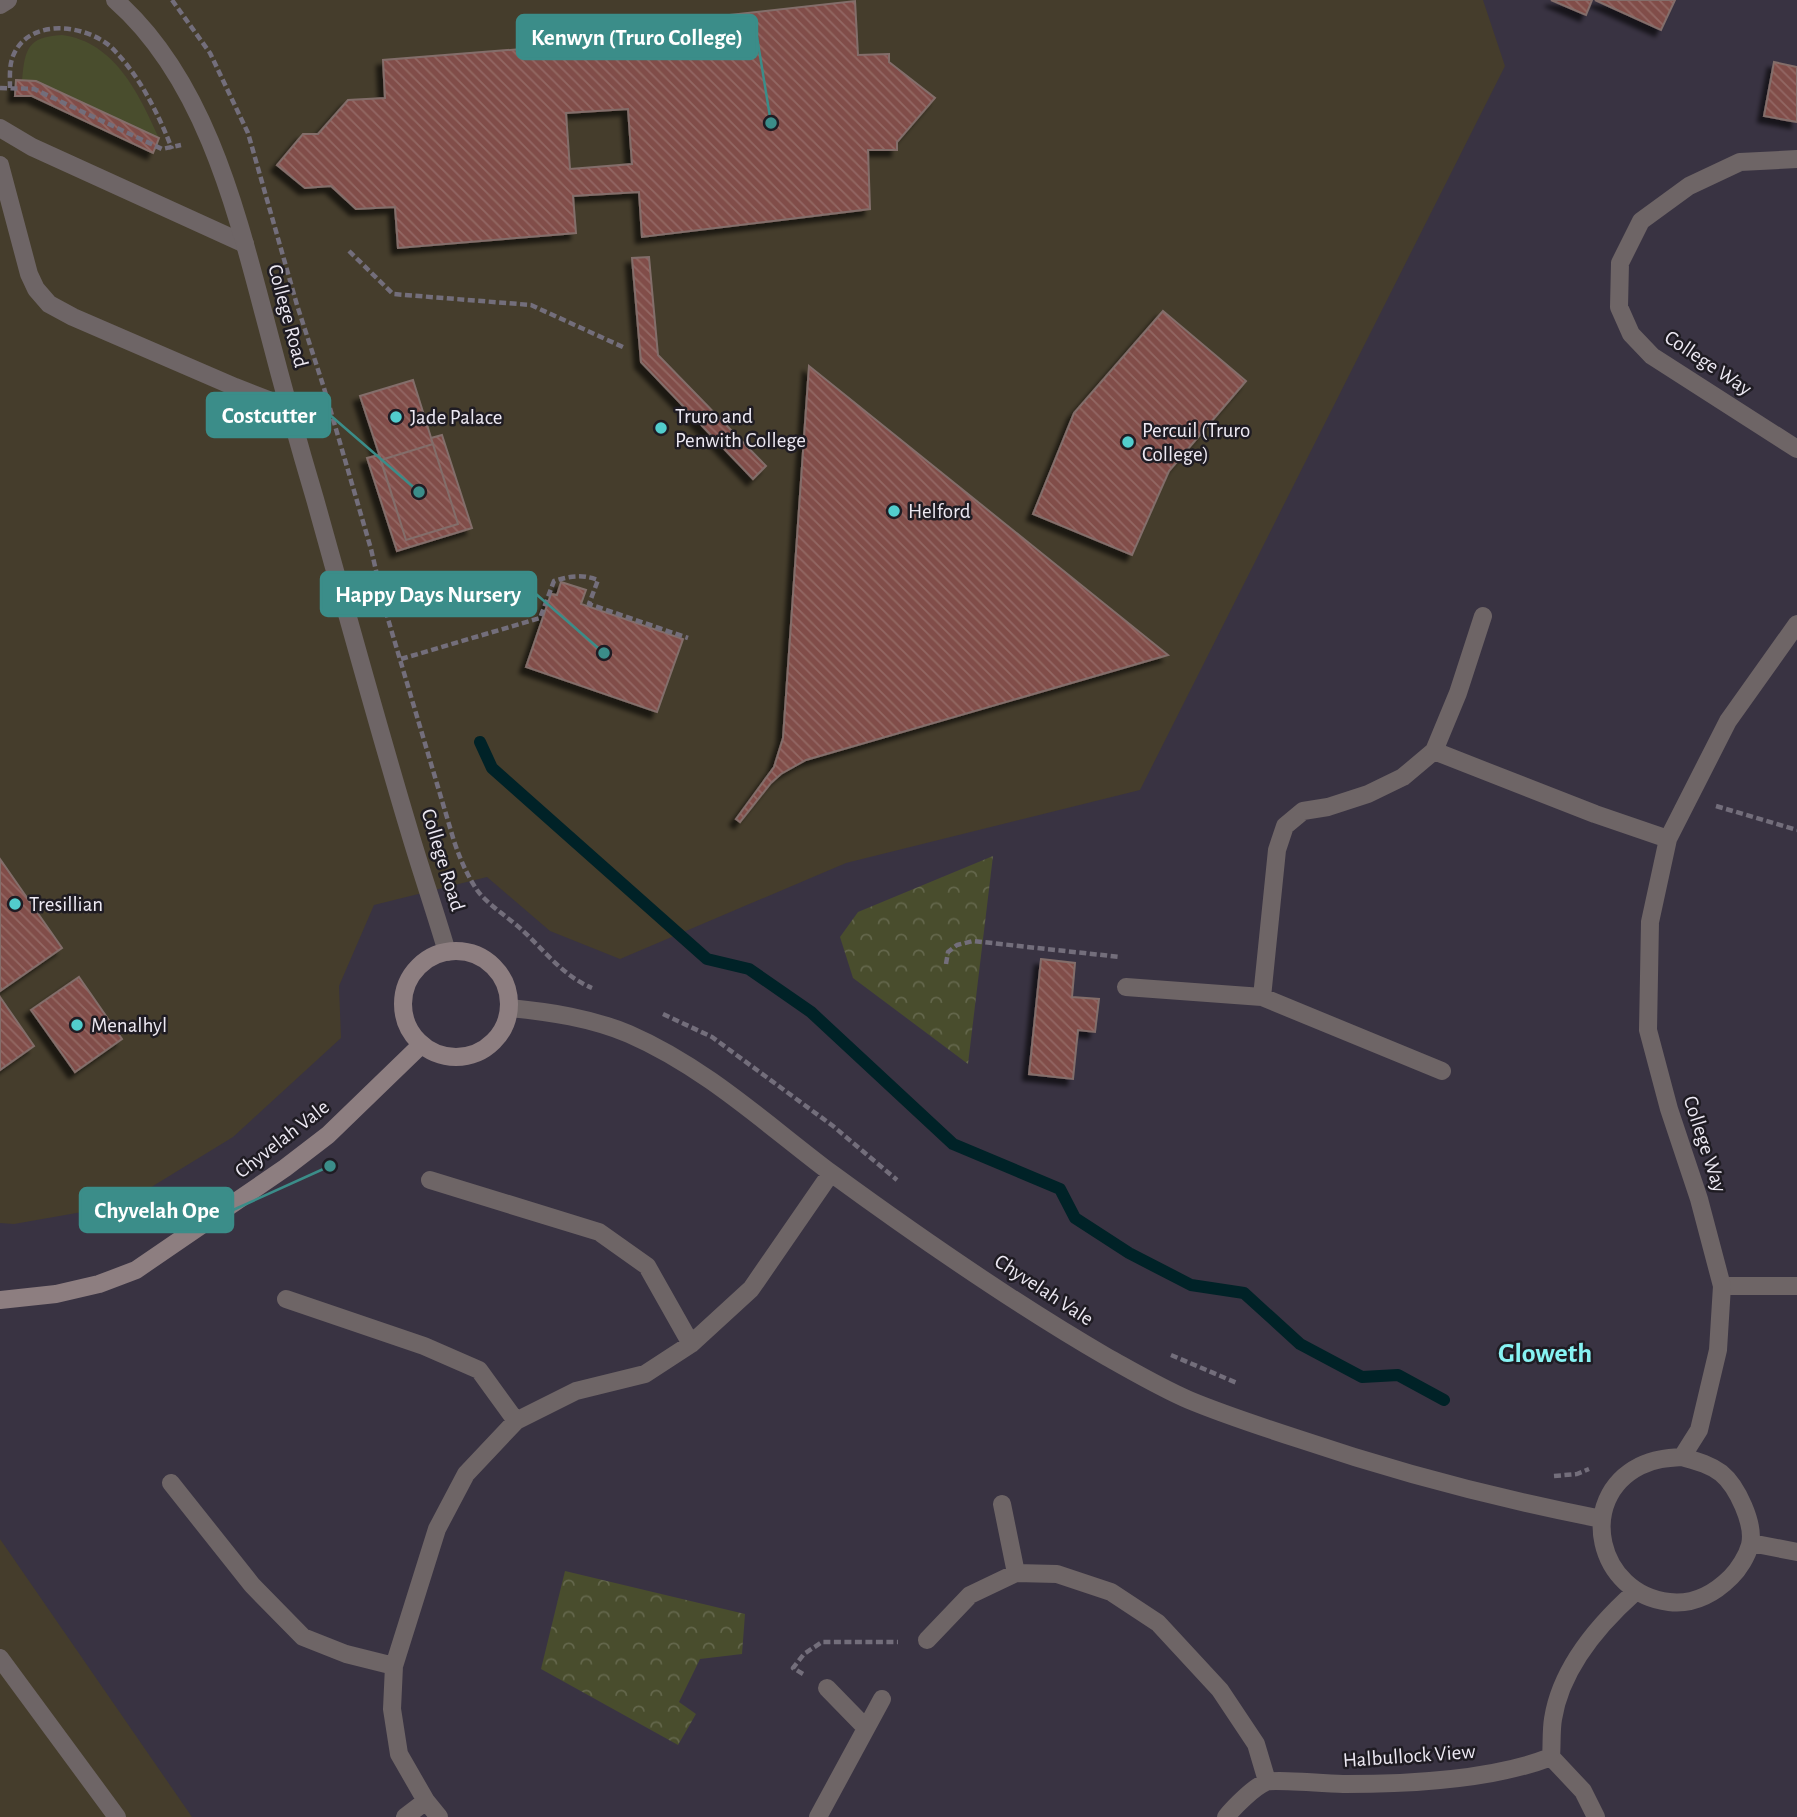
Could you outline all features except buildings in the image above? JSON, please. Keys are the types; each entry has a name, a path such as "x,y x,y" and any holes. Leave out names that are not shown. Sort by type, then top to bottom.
{"street":[{"path":"0,5 8,0"},
{"name":"College Road","path":"115,0 145,30 166,57 207,134 245,244 409,830 447,952"},
{"path":"0,128 32,147 245,244"},
{"name":"College Way","path":"1797,159 1740,162 1689,186 1641,221 1620,263 1619,307 1631,334 1652,356 1797,449"},
{"path":"0,165 29,274 36,289 49,304 175,362 289,408"},
{"path":"1262,997 1277,850 1285,826 1303,811 1328,807 1368,794 1403,777 1434,751 1458,693 1483,616"},
{"name":"College Way","path":"1682,1457 1699,1430 1718,1350 1722,1286 1648,1030 1650,922 1668,839 1728,722 1797,624"},
{"path":"1434,751 1595,814 1668,839"},
{"path":"447,952 470,953 487,961 499,973 508,990 509,1008 505,1026 494,1041 479,1052 461,1056 443,1055 421,1045 405,1018 403,1000 408,982 418,967 433,956 447,952"},
{"path":"1126,987 1262,997 1443,1071"},
{"name":"Chyvelah Vale","path":"509,1008 551,1012 598,1023 660,1049 722,1087 831,1173 1025,1308 1109,1358 1187,1399 1372,1464 1507,1501 1602,1519"},
{"name":"Chyvelah Vale","path":"0,1300 56,1294 99,1284 136,1270 328,1135 421,1045"},
{"path":"439,1817 426,1801 399,1754 392,1709 394,1666 437,1529 466,1474 516,1421 576,1391 645,1374 691,1344 751,1290 831,1173"},
{"path":"429,1180 599,1232 647,1266 691,1344"},
{"path":"1722,1286 1797,1286"},
{"path":"286,1299 424,1346 479,1370 516,1421"},
{"path":"1682,1457 1703,1462 1721,1474 1736,1489 1745,1509 1751,1543 1735,1573 1719,1588 1700,1599 1678,1603 1656,1601 1636,1592 1620,1578 1608,1561 1602,1541 1602,1519 1609,1499 1621,1480 1639,1466 1659,1459 1682,1457"},
{"path":"171,1483 252,1584 303,1637 346,1654 394,1666"},
{"path":"1002,1504 1016,1573"},
{"path":"1751,1543 1797,1552"},
{"path":"927,1640 970,1595 1016,1573 1057,1574 1111,1592 1158,1623 1220,1690 1256,1744 1267,1781 1234,1807 1227,1817"},
{"path":"1596,1817 1583,1791 1552,1757 1553,1718 1569,1669 1612,1613 1636,1592"},
{"path":"0,1658 117,1817"},
{"path":"827,1688 865,1727"},
{"path":"818,1817 882,1699"},
{"name":"Halbullock View","path":"1267,1781 1388,1784 1465,1777 1533,1764 1552,1757"},
{"path":"405,1817 426,1801"}],"path":[{"path":"172,0 209,54 243,118 348,468 378,583 454,841 466,871 480,893 543,952 580,983 596,990"},
{"path":"10,88 13,57 28,36 54,29 73,30 90,35 107,44 122,59 159,118 172,149"},
{"path":"0,88 34,89 162,149 172,149 243,118"},
{"path":"349,251 393,294 531,305 625,348"},
{"path":"401,659 540,618 554,581 585,575 598,580 589,604 688,638"},
{"path":"1689,797 1797,830"},
{"path":"946,964 948,952 957,945 974,941 1127,958 1126,987"},
{"path":"654,1010 712,1037 833,1126 874,1163 901,1182"},
{"path":"1160,1350 1244,1386"},
{"path":"1550,1476 1577,1474 1600,1465"},
{"path":"827,1688 793,1668 804,1654 822,1642 872,1644 927,1640"}],"shaded area":[{"name":"Truro and Penwith College","path":"0,0 1483,0 1505,66 1140,790 846,863 620,959 550,931 487,877 374,905 339,986 341,1038 233,1137 122,1205 14,1224 0,1223"},
{"path":"0,1539 192,1817 0,1817"}],"green space":[{"path":"62,35 81,40 111,59 143,104 159,138 36,81 22,81 30,47 41,39"},
{"path":"993,856 968,1064 853,978 840,937 858,912"},
{"path":"565,1571 745,1614 742,1654 700,1659 679,1702 696,1714 678,1745 541,1669"}],"waterway":[{"path":"480,742 492,768 707,959 749,969 811,1012 953,1144 1060,1189 1075,1218 1129,1253 1191,1285 1244,1293 1300,1344 1362,1377 1398,1375 1444,1400"}],"place":[{"name":"Kenwyn (Truro College)","path":"771,123"},
{"name":"Jade Palace","path":"396,417"},
{"name":"Truro and Penwith College","path":"661,428"},
{"name":"Percuil (Truro College)","path":"1128,442"},
{"name":"Costcutter","path":"419,492"},
{"name":"Helford","path":"894,511"},
{"name":"Happy Days Nursery","path":"604,653"},
{"name":"Tresillian","path":"15,904"},
{"name":"Menalhyl","path":"77,1025"},
{"name":"Chyvelah Ope","path":"330,1166"}],"district":[{"name":"Gloweth","path":"1545,1354"}]}
